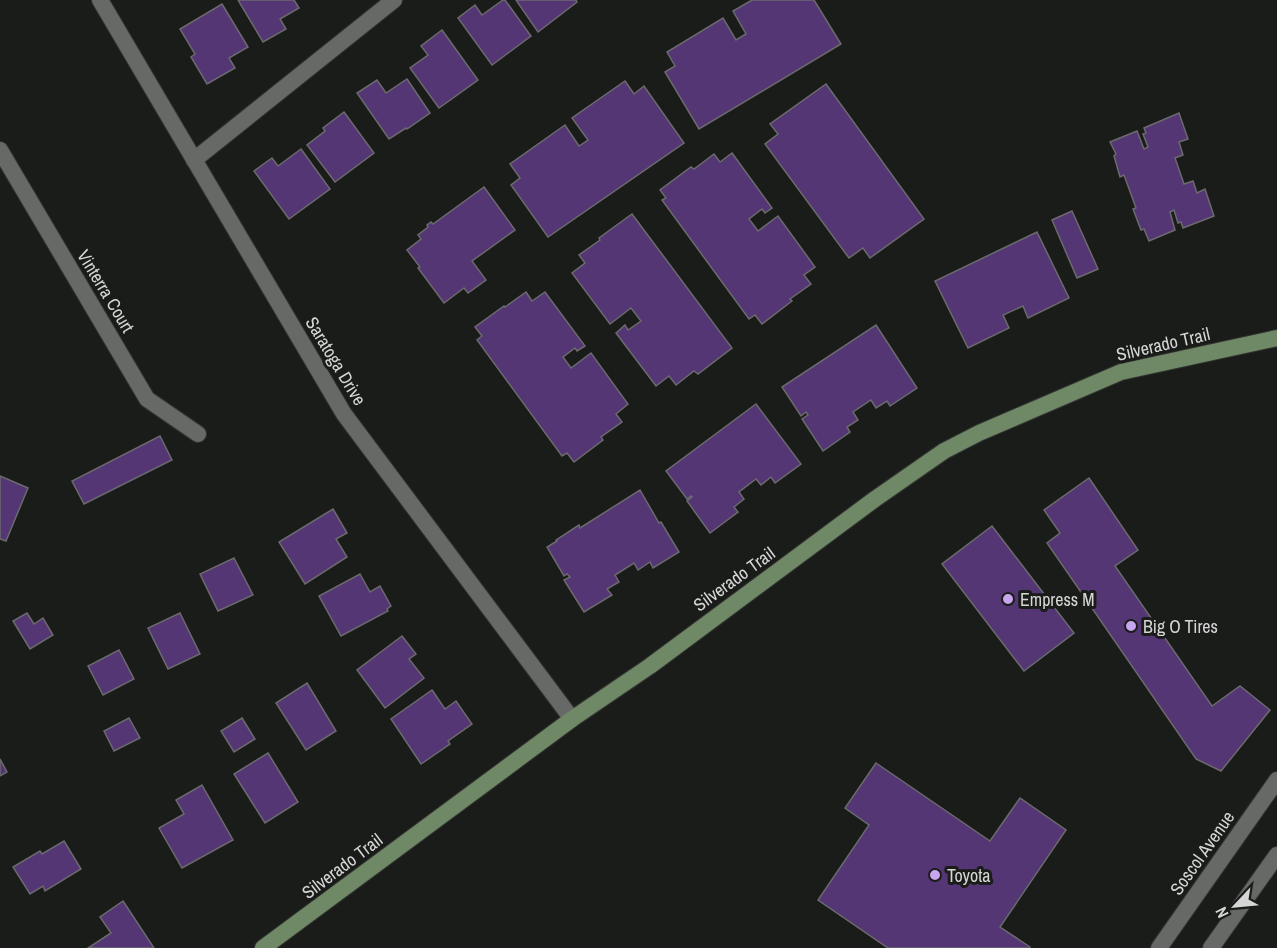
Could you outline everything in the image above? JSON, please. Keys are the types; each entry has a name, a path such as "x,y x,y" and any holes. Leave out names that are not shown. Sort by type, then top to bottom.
{"main road":[{"name":"Silverado Trail","path":"263,948 572,719 650,666 874,499 944,451 1122,372 1277,338"}],"street":[{"name":"Saratoga Drive","path":"100,0 344,414 572,719"},
{"path":"194,160 394,0"},
{"name":"Vinterra Court","path":"0,150 147,399 198,434"},
{"name":"Soscol Avenue","path":"1159,948 1277,780"},
{"path":"1211,948 1277,855"}],"building":[{"path":"238,0 294,0 299,8 280,19 286,29 263,42"},
{"path":"503,0 531,36 492,65 458,18 475,5 482,15"},
{"path":"516,0 576,0 577,2 538,32"},
{"path":"752,0 814,0 841,44 699,129 665,72 675,66 667,52 723,18 736,40 746,34 733,11"},
{"path":"222,4 248,47 229,58 235,68 207,84 191,57 195,54 180,29"},
{"path":"442,30 478,80 439,108 410,68 428,55 421,46"},
{"path":"407,79 430,113 389,139 357,93 377,80 386,93"},
{"path":"625,81 634,94 644,86 684,143 548,237 511,185 520,178 510,164 565,125 579,146 588,140 572,118"},
{"path":"826,84 924,219 870,258 863,248 849,258 765,144 778,134 770,124"},
{"path":"344,112 374,153 335,182 307,145 325,131 323,128"},
{"path":"1179,113 1188,139 1179,142 1183,155 1175,158 1184,184 1193,181 1197,193 1205,189 1214,216 1183,228 1181,222 1178,223 1174,210 1170,212 1175,230 1149,241 1144,229 1141,230 1133,209 1136,208 1124,175 1120,177 1114,156 1116,154 1110,142 1137,131 1144,149 1148,147 1143,134 1146,133 1144,128"},
{"path":"301,149 330,189 289,219 254,171 272,158 278,166"},
{"path":"732,153 772,208 765,213 762,209 749,219 758,231 778,216 815,267 804,275 811,284 762,324 755,315 749,319 662,200 666,198 660,190 691,167 694,169 714,154 720,162"},
{"path":"484,187 515,230 472,261 486,280 468,293 464,288 444,303 407,250 421,239 418,235 428,227 427,225 431,222 433,224"},
{"path":"1072,211 1098,269 1077,278 1052,220"},
{"path":"632,214 732,348 698,374 694,371 676,385 669,376 656,386 616,333 625,325 628,330 641,321 631,308 610,324 572,273 585,263 579,255"},
{"path":"1037,232 1069,298 1028,318 1023,306 1003,315 1009,328 968,348 935,281"},
{"path":"526,292 532,301 545,292 585,346 577,351 575,348 563,357 571,368 591,353 628,404 616,414 622,422 601,437 603,440 574,462 567,453 562,456 477,340 482,336 475,327"},
{"path":"876,325 917,388 890,406 887,401 876,408 871,400 853,412 858,420 847,427 850,432 823,451 802,419 808,415 806,412 801,416 782,387"},
{"path":"756,404 801,464 775,483 771,477 761,485 756,479 739,492 744,499 734,507 738,512 710,533 687,501 692,497 687,499 666,471"},
{"path":"160,436 172,460 84,504 72,481"},
{"path":"0,476 28,488 6,541 0,539"},
{"name":"Big O Tires","path":"1089,478 1138,550 1115,566 1212,706 1240,686 1270,710 1221,771 1196,759 1047,543 1060,533 1044,510"},
{"path":"640,490 679,552 653,568 650,562 638,570 634,563 615,575 619,582 607,589 612,595 584,612 564,580 570,577 567,574 564,576 547,547 579,525 580,528"},
{"path":"333,509 347,533 336,539 347,557 305,584 279,542"},
{"name":"Empress M","path":"992,526 1074,633 1024,671 942,564"},
{"path":"234,558 253,595 218,611 200,574"},
{"path":"360,574 370,592 380,586 391,606 387,609 388,611 341,636 319,596"},
{"path":"27,613 34,624 43,618 53,635 30,649 13,621"},
{"path":"180,613 200,654 168,669 148,628"},
{"path":"402,636 416,654 409,659 424,678 385,708 357,670"},
{"path":"119,650 134,679 103,695 88,666"},
{"path":"307,683 336,731 306,750 276,703"},
{"path":"432,690 445,709 456,701 472,724 448,741 450,744 421,764 391,719"},
{"path":"129,718 140,738 114,751 104,731"},
{"path":"242,718 255,739 234,752 221,731"},
{"path":"268,753 298,802 265,823 234,774"},
{"path":"0,759 7,772 0,776"},
{"name":"Toyota","path":"876,763 990,841 1020,798 1066,830 1000,927 1029,948 888,948 818,900 869,825 845,808"},
{"path":"202,785 233,840 182,868 159,828 184,814 176,800"},
{"path":"64,841 81,869 45,891 43,886 30,894 13,867 40,851 42,854"},
{"path":"123,901 154,948 88,948 111,933 100,917"}],"place":[{"name":"Empress M","path":"1008,599"},
{"name":"Big O Tires","path":"1131,626"},
{"name":"Toyota","path":"935,875"}]}
